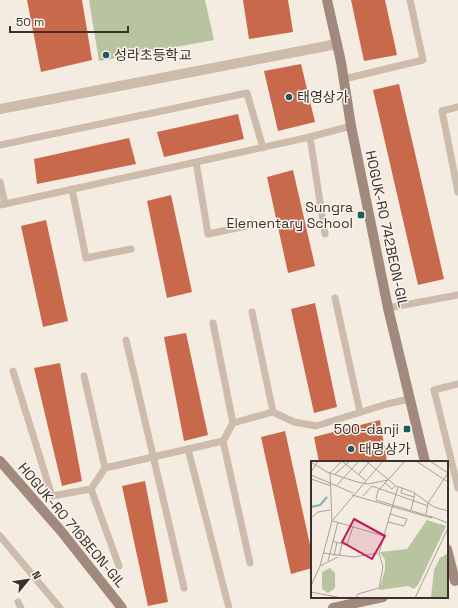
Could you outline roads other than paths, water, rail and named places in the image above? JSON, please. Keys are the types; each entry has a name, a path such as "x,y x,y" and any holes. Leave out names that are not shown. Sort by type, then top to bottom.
{"street":[{"name":"HOGUK-RO 742BEON-GIL","path":"327,0 344,79 351,126 388,308 425,461"},
{"path":"0,109 337,44"},
{"name":"HOGUK-RO 716BEON-GIL","path":"0,461 61,531 122,608"},
{"path":"448,555 453,581"},
{"path":"333,608 378,598"}],"lane":[{"path":"344,79 423,60 410,0"},
{"path":"0,145 247,93 263,148"},
{"path":"458,107 442,111 458,192"},
{"path":"0,182 3,204 263,148 351,126"},
{"path":"310,137 325,234"},
{"path":"196,162 208,234 251,226"},
{"path":"72,189 86,258 131,249"},
{"path":"388,308 458,295"},
{"path":"335,298 360,412"},
{"path":"252,312 273,412"},
{"path":"213,323 234,423"},
{"path":"126,340 152,457 184,588"},
{"path":"13,371 52,496 91,489 105,468 223,441"},
{"path":"84,376 105,468"},
{"path":"458,384 434,390 458,488"},
{"path":"250,563 223,441 234,423 273,412 294,422 316,426 409,399"},
{"path":"188,449 229,608"},
{"path":"91,489 119,566"},
{"path":"0,536 60,608"}],"place":[{"name":"성라초등학교","path":"106,55"},
{"name":"태영상가","path":"289,97"},
{"name":"Sungra Elementary School","path":"361,215"},
{"name":"500-danji","path":"407,429"},
{"name":"대명상가","path":"351,449"}]}
